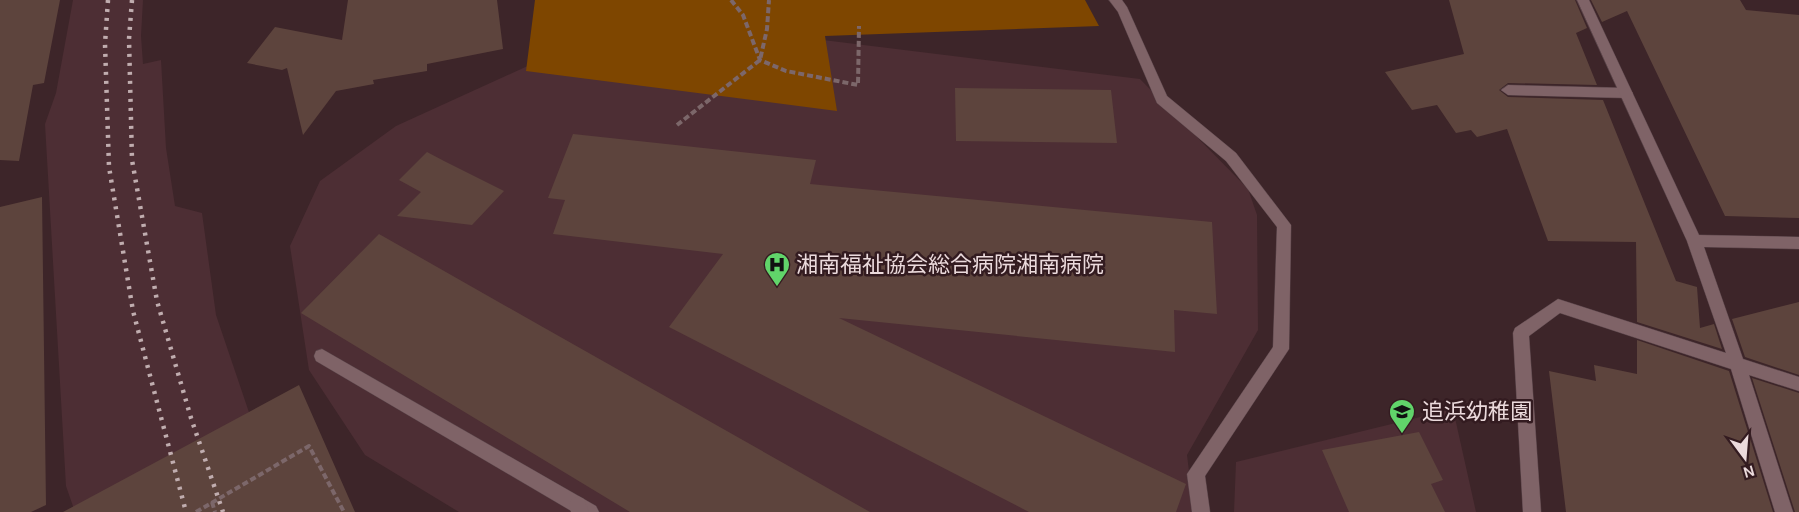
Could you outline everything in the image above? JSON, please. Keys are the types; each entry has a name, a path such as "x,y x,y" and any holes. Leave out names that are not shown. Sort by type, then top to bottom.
{"street":[{"path":"1115,0 1123,9 1162,99 1231,157 1284,225 1281,349 1196,474 1201,512"},
{"path":"1583,0 1694,241 1737,364 1784,512"},
{"path":"1508,90 1626,93"},
{"path":"1694,241 1799,243"},
{"path":"1532,512 1521,333 1558,306 1799,384"},
{"path":"322,356 582,510"}],"path":[{"path":"731,0 743,15 760,60 786,71 858,85 859,26"},
{"path":"677,125 760,60 767,29 769,0"},
{"path":"196,512 309,446 344,512"},
{"path":"212,502 215,512"}],"shaded area":[{"path":"73,0 143,0 141,36 143,64 161,60 166,148 175,206 202,213 216,315 277,495 75,512 66,486 45,124 56,93"},
{"path":"535,0 1085,0 1099,26 825,36 837,111 526,71"},
{"name":"湘南福祉協会総合病院湘南病院","path":"635,17 1140,79 1248,189 1257,215 1258,330 1187,455 1194,512 459,512 365,455 309,370 290,246 320,181 396,126"},
{"name":"追浜幼稚園","path":"1453,409 1476,512 1234,512 1236,462"}],"building":[{"path":"0,0 60,0 44,83 33,85 19,161 0,160"},
{"path":"348,0 497,0 503,49 427,64 427,71 373,80 374,84 336,91 303,135 287,68 282,70 247,63 275,27 342,40"},
{"path":"1449,0 1575,0 1587,28 1576,33 1597,85 1508,83 1499,90 1508,97 1603,100 1676,281 1697,287 1700,328 1714,324 1722,349 1637,322 1636,242 1548,241 1507,129 1477,137 1471,130 1456,133 1437,105 1412,110 1385,72 1464,54"},
{"path":"1591,0 1740,0 1746,10 1799,15 1799,218 1725,216 1627,11 1602,22"},
{"path":"955,88 1111,90 1117,143 956,141"},
{"path":"573,134 816,160 810,184 1212,222 1217,314 1174,310 1175,352 839,318 1186,484 1176,512 1029,512 669,327 723,254 553,234 565,200 548,198"},
{"path":"427,152 504,191 472,225 397,216 421,192 399,180"},
{"path":"42,197 46,505 31,512 0,512 0,207"},
{"path":"379,234 870,512 630,512 301,313"},
{"path":"1799,302 1799,375 1745,357 1732,319"},
{"path":"1637,340 1729,371 1773,512 1566,512 1549,371 1596,381 1594,365 1637,374"},
{"path":"1752,378 1799,393 1799,512 1795,512"},
{"path":"299,385 355,512 63,512"},
{"path":"1419,432 1443,480 1431,484 1445,512 1349,512 1322,450"}],"railway":[{"path":"108,0 105,44 109,167 133,311 186,512"},
{"path":"132,0 129,39 132,160 157,301 191,418 223,512"}],"place":[{"name":"湘南福祉協会総合病院湘南病院","path":"777,288"},
{"name":"追浜幼稚園","path":"1402,435"}]}
